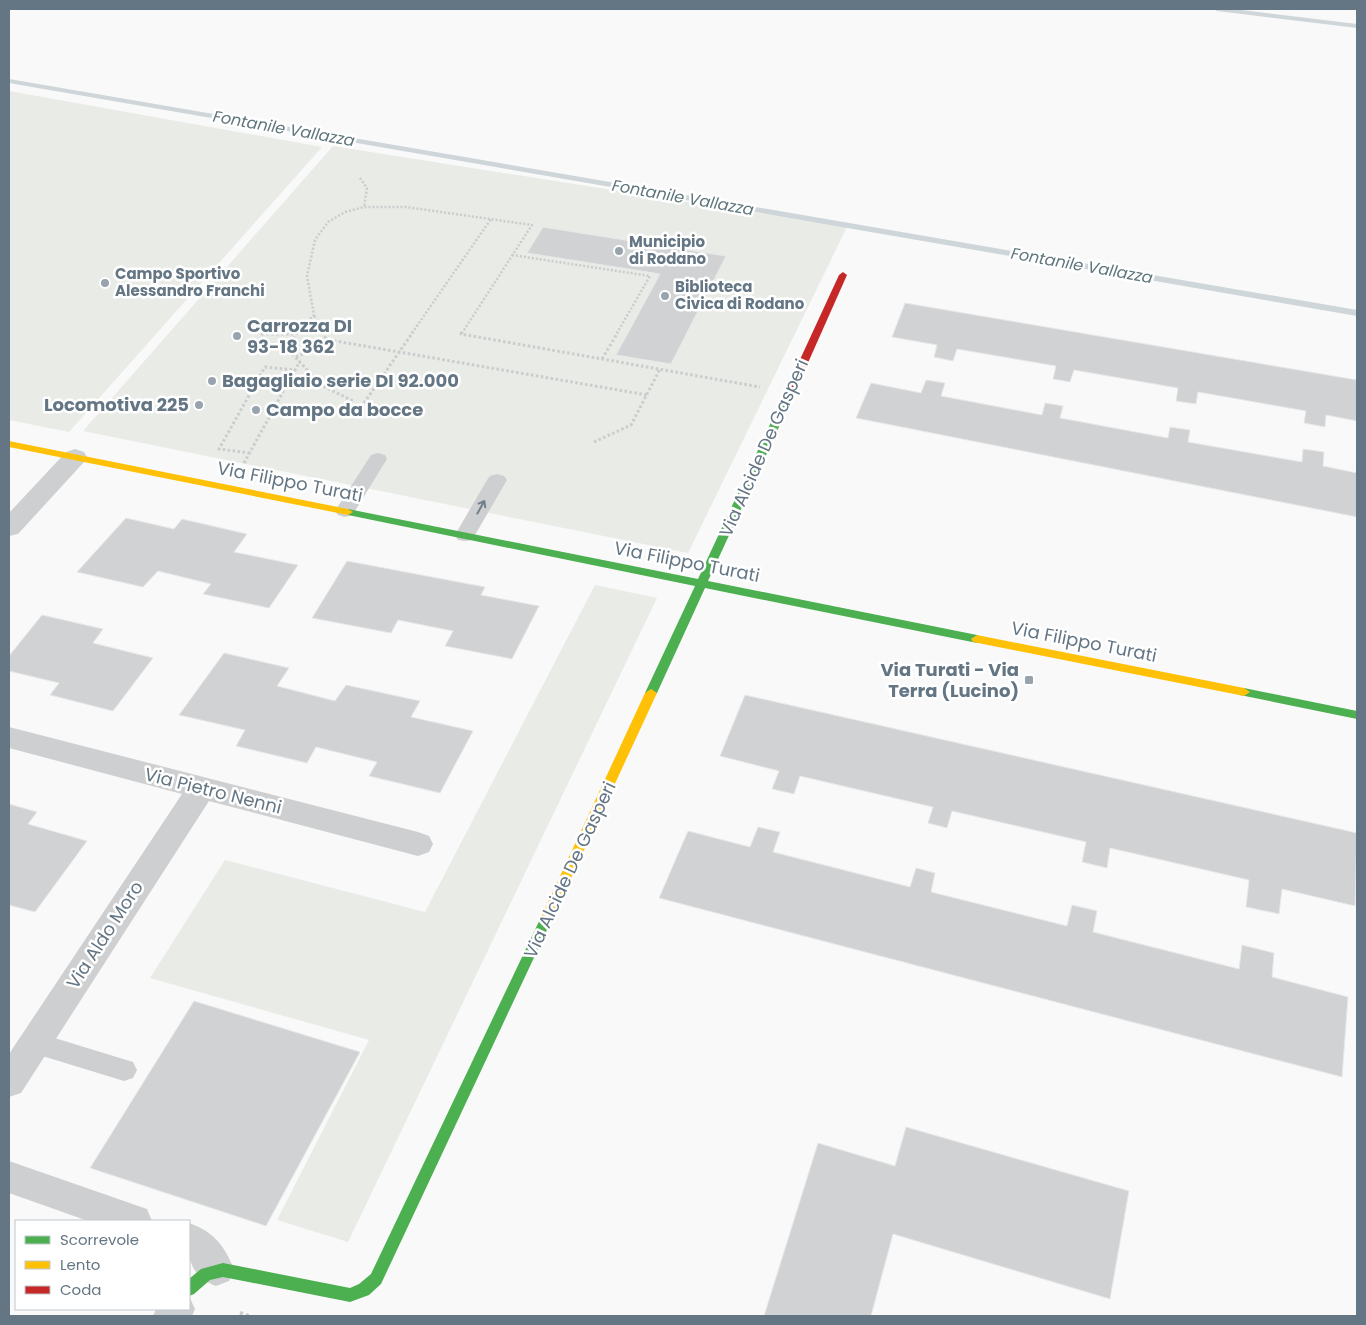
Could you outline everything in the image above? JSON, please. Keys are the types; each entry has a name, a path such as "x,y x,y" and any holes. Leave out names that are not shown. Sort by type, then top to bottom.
{"street":[{"name":"Via Alcide De Gasperi","path":"203,1279 229,1270 350,1295 364,1290 376,1279 472,1079 703,583 843,275"},
{"name":"Via Filippo Turati","path":"9,444 1357,715"},
{"path":"9,528 75,457"},
{"name":"Via Pietro Nenni","path":"9,738 418,844"},
{"name":"Via Aldo Moro","path":"9,1082 202,788"},
{"path":"9,1178 131,1220"},
{"path":"190,1241 202,1249 203,1279"}],"lane":[{"path":"345,511 378,459"},
{"path":"466,535 497,480"},
{"path":"35,1043 124,1070"}],"path":[{"path":"360,178 366,188 364,207"},
{"path":"296,357 318,347 327,335 314,315 307,276 316,240 328,222 345,212 364,207 406,207 532,225 462,334 790,392"},
{"path":"364,403 491,219"},
{"path":"512,254 650,276 602,359"},
{"path":"314,315 295,334 289,351 323,386 353,401"},
{"path":"261,334 295,334"},
{"path":"324,339 647,395"},
{"path":"243,464 300,361"},
{"path":"250,453 219,450 265,367 295,370"},
{"path":"594,442 631,425 660,369"},
{"path":"231,1311 249,1316"}],"shaded area":[{"name":"Campo Sportivo Alessandro Franchi","path":"9,91 322,147 69,432 9,420"},
{"path":"333,146 847,227 688,553 83,431"},
{"path":"595,585 657,598 348,1242 277,1220 369,1040 150,978 225,860 425,912"}],"building":[{"path":"543,227 726,256 671,364 616,355 660,274 527,253"},
{"path":"905,303 1357,380 1357,421 1326,415 1325,427 1304,423 1306,411 1198,392 1196,404 1176,401 1178,388 1074,370 1070,382 1053,379 1056,366 957,349 953,361 934,357 937,345 892,337"},
{"path":"926,380 945,383 941,396 1042,415 1045,403 1063,406 1060,418 1168,438 1170,427 1190,430 1188,442 1302,462 1303,449 1324,452 1323,466 1357,473 1357,517 856,418 871,383 921,393"},
{"path":"126,518 174,529 182,519 247,534 234,552 298,565 269,608 203,594 211,584 158,571 143,587 77,572"},
{"path":"347,561 485,587 481,595 539,606 512,659 445,646 453,631 398,620 391,633 312,618"},
{"path":"42,615 103,629 93,643 153,658 113,711 50,695 59,683 9,671 9,656"},
{"path":"224,653 289,668 277,686 335,701 346,685 420,701 411,717 473,731 440,793 369,776 377,762 316,747 307,763 236,746 245,730 179,715"},
{"path":"745,695 1357,833 1355,906 1282,889 1279,914 1246,907 1249,880 1110,848 1107,868 1082,862 1086,842 952,811 947,828 928,823 933,807 800,776 794,794 772,789 779,771 720,756"},
{"path":"9,804 37,812 28,824 87,841 35,912 9,905"},
{"path":"758,827 780,832 773,852 910,887 916,868 935,873 931,892 1067,926 1072,905 1097,911 1093,932 1239,969 1242,945 1274,953 1272,977 1348,997 1342,1077 659,898 688,831 750,847"},
{"path":"194,1001 360,1052 266,1226 90,1168"},
{"path":"906,1127 1129,1191 1110,1299 893,1234 871,1316 764,1316 818,1143 895,1166"}],"waterway":[{"path":"1217,9 1357,26"},
{"name":"Fontanile Vallazza","path":"9,81 1357,313"}],"traffic: fast":[{"path":"651,693 790,392"},
{"path":"348,512 977,639"},
{"path":"1244,692 1357,715"},
{"path":"190,1288 206,1274 223,1270 350,1295 364,1290 376,1279 548,915"}],"traffic: slow":[{"path":"9,444 348,512"},
{"path":"977,639 1244,692"},
{"path":"548,915 651,693"}],"traffic: jam":[{"path":"790,392 843,275"}],"place":[{"name":"Municipio di Rodano","path":"619,251"},
{"name":"Campo Sportivo Alessandro Franchi","path":"105,283"},
{"name":"Biblioteca Civica di Rodano","path":"665,296"},
{"name":"Carrozza DI 93-18 362","path":"237,336"},
{"name":"Bagagliaio serie DI 92.000","path":"212,381"},
{"name":"Locomotiva 225","path":"199,405"},
{"name":"Campo da bocce","path":"256,410"},
{"name":"Via Turati - Via Terra (Lucino)","path":"1029,680"}]}
